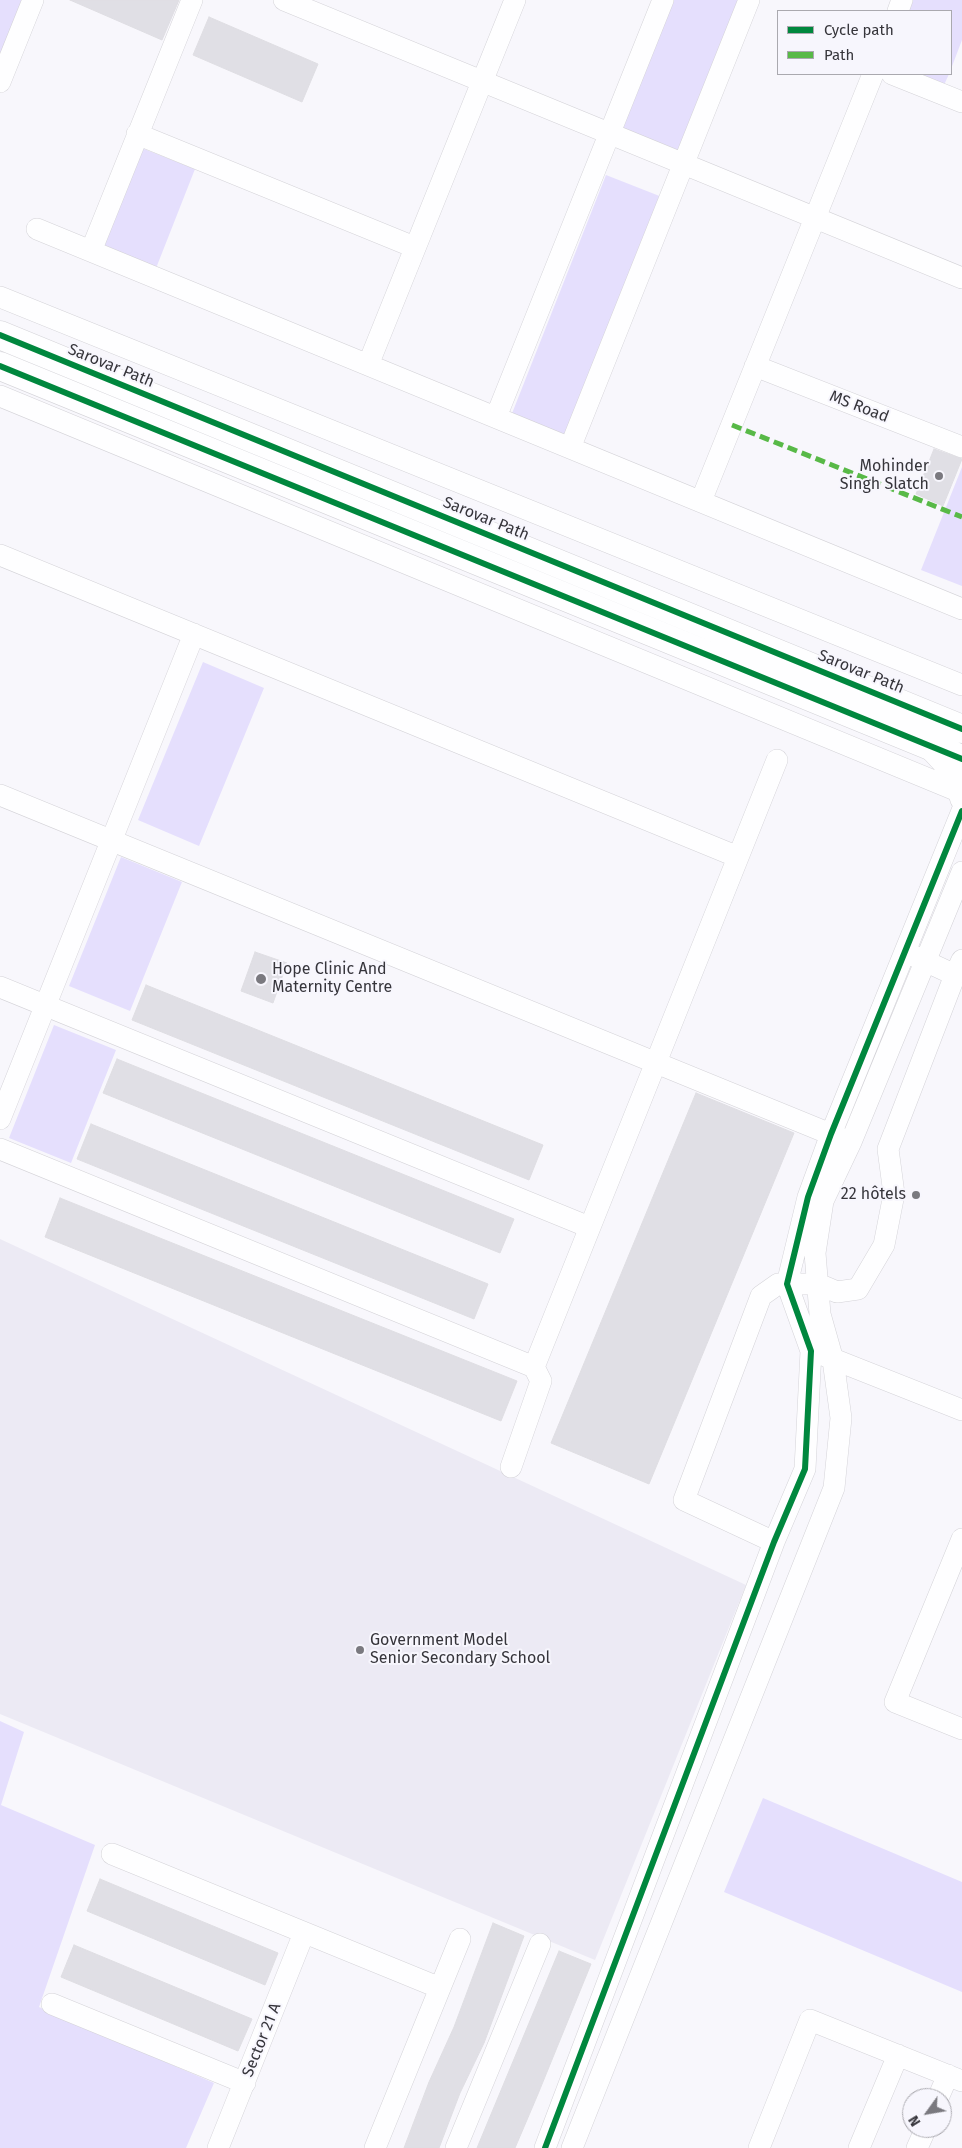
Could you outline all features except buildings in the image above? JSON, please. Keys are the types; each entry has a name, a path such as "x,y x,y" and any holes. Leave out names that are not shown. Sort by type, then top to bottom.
{"main road":[{"name":"Sarovar Path","path":"0,335 962,729"},
{"path":"0,366 928,747 962,759"}],"street":[{"path":"0,82 33,0"},
{"path":"91,251 192,0"},
{"path":"284,0 962,278"},
{"path":"368,365 514,0"},
{"path":"496,417 663,0"},
{"path":"570,448 749,0"},
{"path":"701,501 872,75"},
{"path":"894,75 962,102"},
{"path":"137,134 414,247"},
{"path":"37,229 962,609"},
{"path":"0,297 962,685"},
{"name":"MS Road","path":"755,366 962,447"},
{"path":"0,396 961,807"},
{"path":"0,555 738,857"},
{"path":"0,1119 194,634"},
{"path":"545,2148 774,1542 805,1469 812,1351 787,1284 808,1197 831,1134 961,807 953,774 928,747"},
{"path":"534,1367 777,760"},
{"path":"0,795 851,1142"},
{"path":"572,2148 834,1488 841,1418 834,1360 820,1314 815,1253 822,1201 851,1142 962,872"},
{"path":"774,1542 684,1500 761,1296 778,1284 818,1284 837,1292 858,1289 884,1245 894,1194 888,1149 958,967 925,962 905,951"},
{"path":"0,987 589,1228"},
{"path":"0,1149 534,1367 541,1381 511,1466"},
{"path":"812,1351 962,1410"},
{"path":"962,1539 895,1702 962,1729"},
{"path":"112,1854 440,1988"},
{"name":"Sector 21 A","path":"218,2148 304,1932"},
{"path":"375,2148 460,1939"},
{"path":"456,2148 540,1944"},
{"path":"52,2004 245,2083"},
{"path":"758,2148 810,2020 955,2078 946,2088"},
{"path":"859,2148 898,2055"}],"shaded area":[{"path":"0,0 29,0 0,71"},
{"path":"674,0 740,0 675,158 619,135"},
{"path":"913,0 962,0 962,40 952,66 952,10 909,10"},
{"path":"918,75 949,75 944,85"},
{"path":"139,147 195,169 151,281 95,258"},
{"path":"606,175 662,197 567,438 511,416"},
{"path":"962,467 962,586 921,570"},
{"path":"203,662 264,688 199,846 138,820"},
{"path":"121,857 182,882 130,1011 69,986"},
{"path":"54,1025 116,1050 71,1163 9,1138"},
{"name":"Government Model Senior Secondary School","path":"0,1239 746,1585 595,1960 0,1714"},
{"path":"0,1721 24,1732 1,1805 95,1845 39,2007 214,2083 186,2148 0,2148"},
{"path":"763,1798 962,1882 962,1992 724,1892"}],"marked path":[{"path":"732,425 962,517"}],"cycle path":[{"path":"0,335 962,729"},
{"path":"0,366 962,759"},
{"path":"545,2148 774,1542 805,1469 811,1351 787,1284 808,1197 831,1134 962,811"}],"place":[{"name":"Mohinder Singh Slatch","path":"939,476"},
{"name":"Hope Clinic And Maternity Centre","path":"261,979"},
{"name":"22 hôtels","path":"916,1195"},
{"name":"Government Model Senior Secondary School","path":"360,1650"}]}
